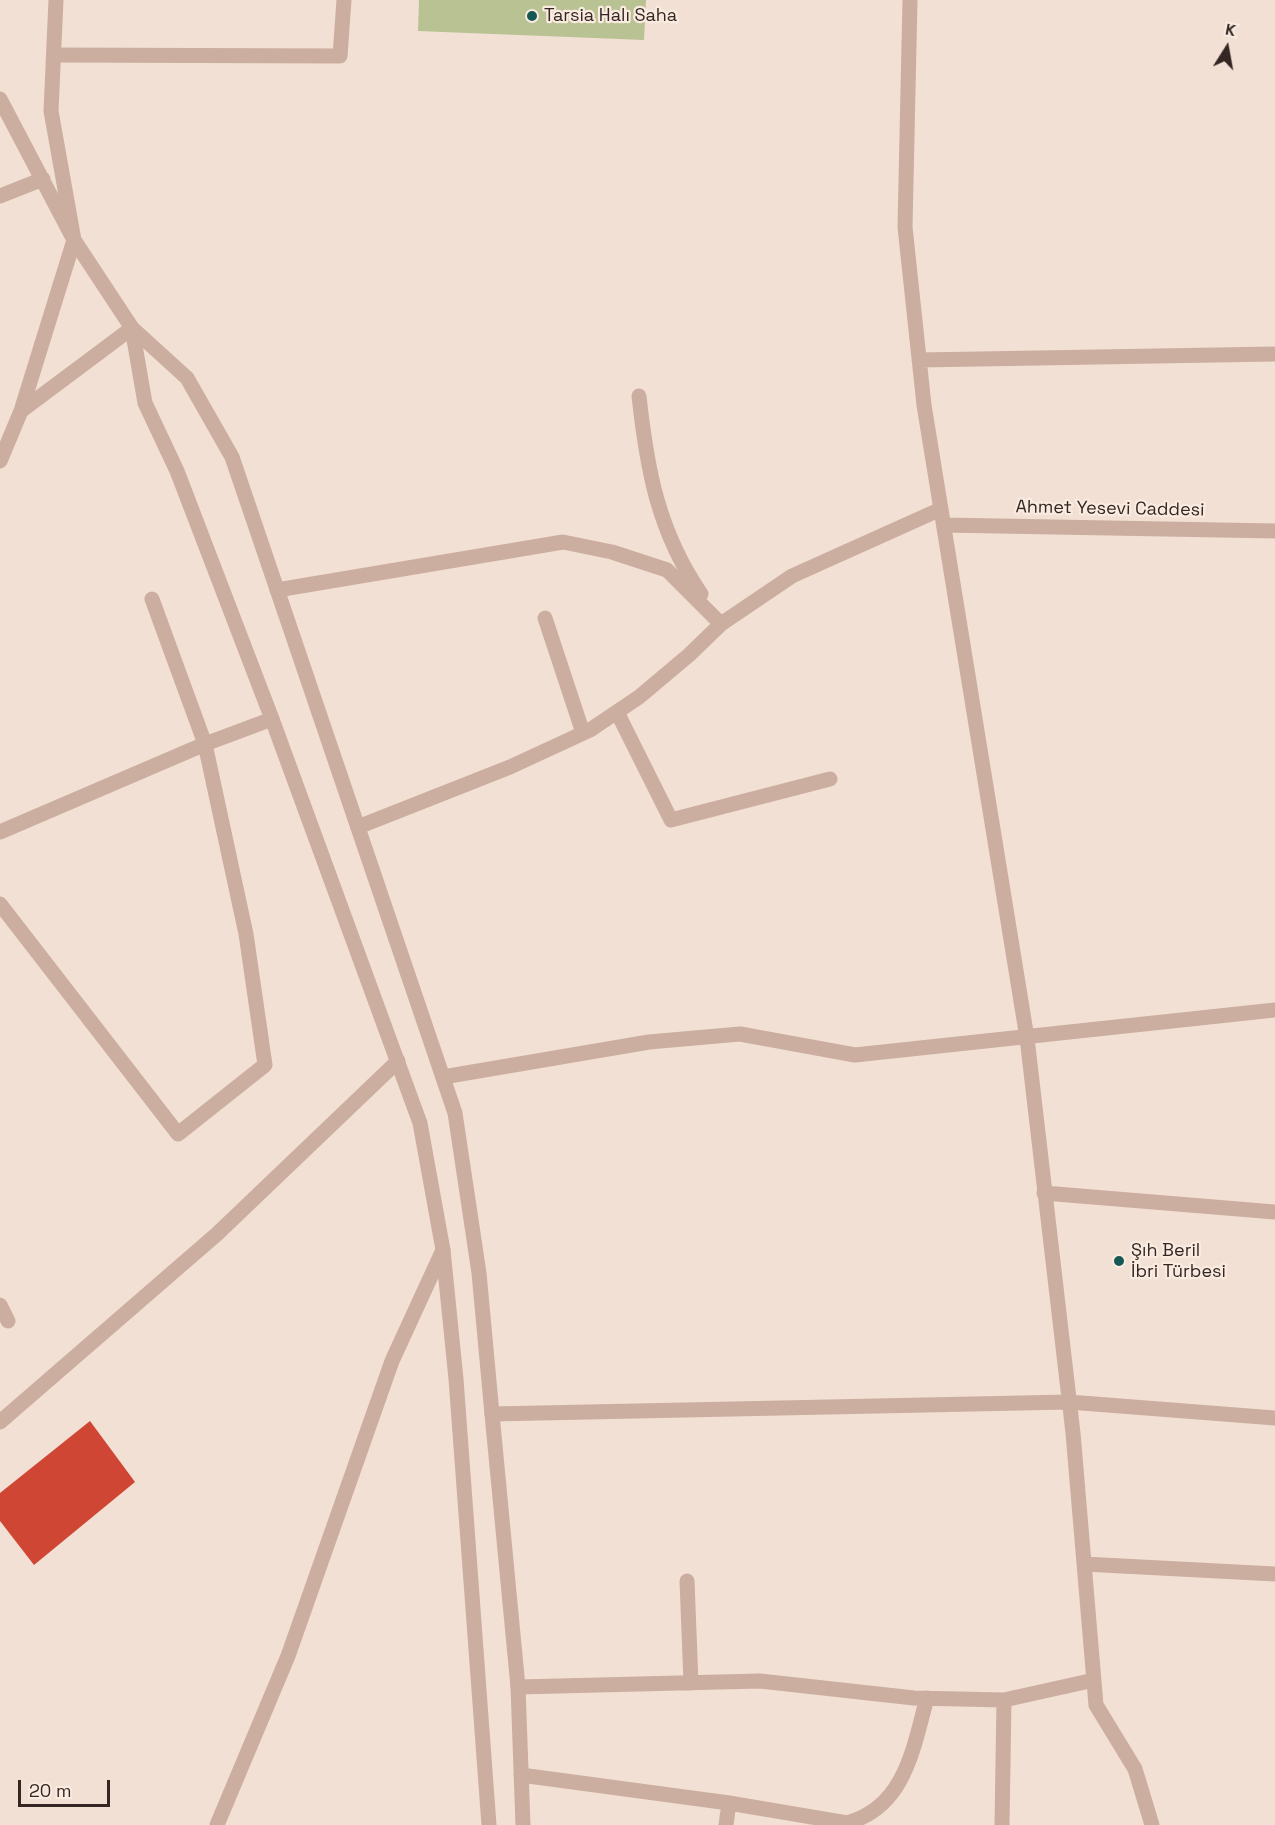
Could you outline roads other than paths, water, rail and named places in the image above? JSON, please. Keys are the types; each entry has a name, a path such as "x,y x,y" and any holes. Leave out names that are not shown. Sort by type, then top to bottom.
{"street":[{"path":"0,460 21,411 74,240 51,111 56,0"},
{"path":"54,55 340,57 344,0"},
{"path":"910,0 905,227 919,360 1027,1038 1069,1402 1096,1705 1135,1770 1152,1825"},
{"path":"0,99 74,240 132,328 187,378 232,457 455,1113 479,1273 518,1688 523,1825"},
{"path":"0,196 43,179"},
{"path":"21,411 132,328"},
{"path":"132,328 145,403 177,471 272,719 420,1123 443,1250 456,1379 489,1825"},
{"path":"919,360 1275,354"},
{"path":"639,396 646,462 665,527 684,569 721,624"},
{"path":"358,827 510,767 583,734 617,712 681,662 721,624 792,576 941,509"},
{"name":"Ahmet Yesevi Caddesi","path":"944,525 1275,531"},
{"path":"277,590 563,542 612,552 667,570 721,624"},
{"path":"0,904 178,1134 265,1065 246,934 205,744 152,599"},
{"path":"545,618 583,734"},
{"path":"617,712 671,820 830,779"},
{"path":"0,832 205,744 272,719"},
{"path":"443,1077 649,1042 740,1034 855,1054 1027,1038 1275,1010"},
{"path":"0,1422 218,1234 398,1061"},
{"path":"1044,1193 1275,1212"},
{"path":"217,1825 288,1656 392,1361 443,1250"},
{"path":"0,1305 8,1321"},
{"path":"492,1414 1069,1402 1275,1418"},
{"path":"1084,1564 1275,1574"},
{"path":"687,1581 691,1683"},
{"path":"518,1688 760,1681 927,1698 1004,1700 1094,1680"},
{"path":"521,1775 729,1803 847,1823 866,1818 897,1789 912,1753 927,1698"},
{"path":"1002,1825 1004,1700"},
{"path":"726,1825 729,1803"}],"place":[{"name":"Tarsia Halı Saha","path":"532,16"},
{"name":"Şıh Beril İbri Türbesi","path":"1119,1261"}]}
